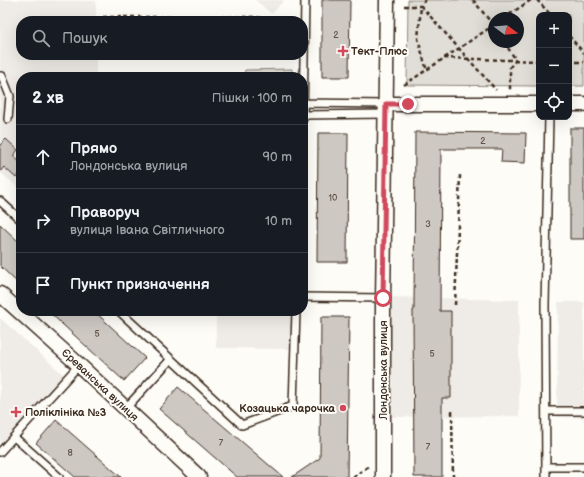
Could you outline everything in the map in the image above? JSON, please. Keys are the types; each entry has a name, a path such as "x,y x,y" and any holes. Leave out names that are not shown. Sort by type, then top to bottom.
{"street":[{"name":"Лондонська вулиця","path":"383,477 383,298 387,0"},
{"path":"386,109 536,104"},
{"path":"572,104 584,104"},
{"name":"Єреванська вулиця","path":"0,294 16,308"},
{"name":"Єреванська вулиця","path":"25,316 80,365 200,477"}],"lane":[{"path":"305,0 305,16"},
{"path":"304,60 304,72"},
{"path":"0,76 2,76 10,96 8,118"},
{"path":"308,103 386,109"},
{"path":"308,115 386,109"},
{"path":"546,477 545,305 549,120"},
{"path":"0,201 16,215"},
{"path":"308,297 383,298"},
{"path":"124,316 242,425 293,406 296,316"},
{"path":"126,408 171,359"},
{"path":"0,452 80,365"},
{"path":"546,411 584,411"},
{"path":"14,437 58,477"},
{"path":"546,467 584,467"}],"path":[{"path":"425,0 421,6 418,40 426,68"},
{"path":"473,0 488,19"},
{"path":"513,12 531,0"},
{"path":"537,0 548,12"},
{"path":"404,6 421,6 499,94"},
{"path":"404,84 426,68 488,30"},
{"path":"572,39 584,53"},
{"path":"508,48 516,60"},
{"path":"444,58 536,61"},
{"path":"510,94 510,67 516,60"},
{"path":"572,62 584,62"},
{"path":"455,305 460,175"},
{"path":"452,411 453,477"},
{"path":"353,477 372,464"}],"shaded area":[{"path":"0,0 96,1 96,16 16,16 16,60 96,60 96,72 16,72 16,186 0,172"},
{"path":"255,0 284,0 272,14"},
{"path":"408,0 584,0 584,86 572,86 572,12 536,12 536,86 407,85"},
{"path":"292,69 292,72 245,72 245,70"},
{"path":"390,297 519,300 519,416 389,417"},
{"path":"558,302 584,302 584,418 557,417"},
{"path":"216,316 292,316 292,349 216,348"},
{"name":"Поліклініка №3","path":"0,318 65,376 0,447"}],"building":[{"path":"322,0 350,0 349,77 322,77"},
{"path":"570,128 584,128 584,239 570,239"},
{"path":"415,132 526,133 525,163 501,162 502,149 441,149 440,311 451,311 451,398 442,398 442,477 414,477 413,310"},
{"path":"318,133 348,133 347,262 317,262"},
{"path":"6,139 16,148 16,152 13,156 16,159 16,178 4,167 0,172 0,145"},
{"path":"0,224 16,239 16,281 0,266"},
{"path":"53,316 99,316 145,358 124,381"},
{"path":"321,317 349,317 347,477 292,477 320,458"},
{"path":"178,387 283,477 237,477 159,409"},
{"path":"56,420 121,477 75,477 36,443"}],"place":[{"name":"Тект-Плюс","path":"343,51"},
{"name":"Козацька чарочка","path":"343,408"},
{"name":"Поліклініка №3","path":"16,412"}],"route":[{"path":"383,298 386,104 408,104"}]}
